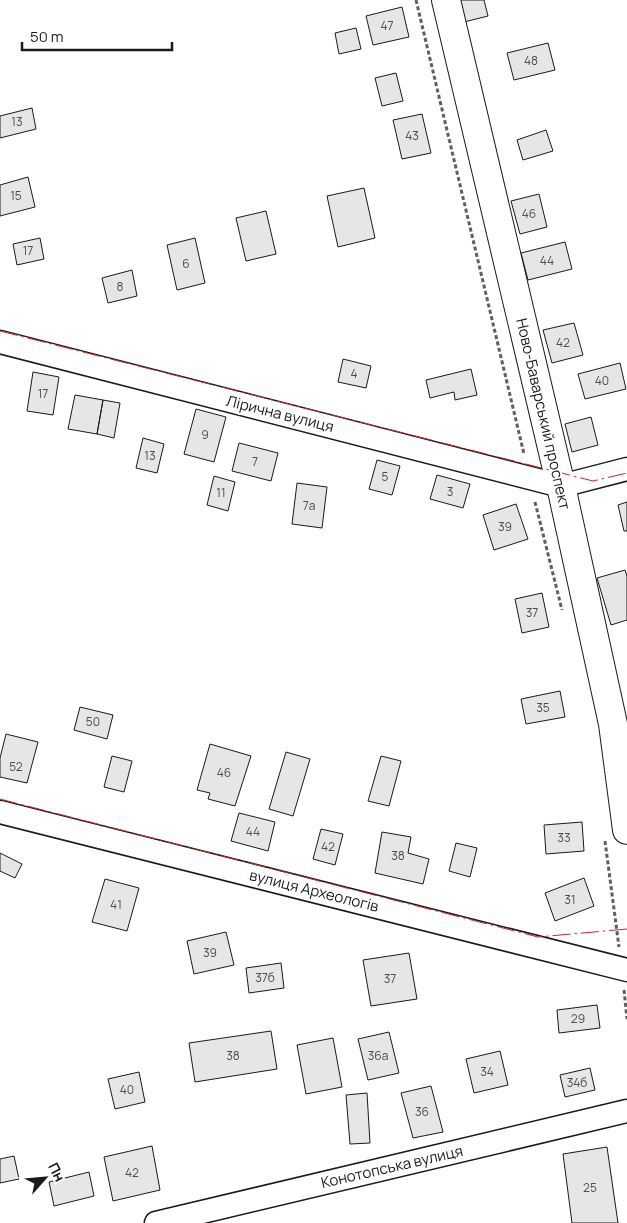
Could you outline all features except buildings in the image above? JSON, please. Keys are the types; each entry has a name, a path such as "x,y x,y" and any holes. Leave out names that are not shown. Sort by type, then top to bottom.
{"main road":[{"name":"Ново-Баварський проспект","path":"446,0 561,486 613,724 615,831"}],"street":[{"name":"Лірична вулиця","path":"1,339 561,486"},
{"path":"561,486 627,469"},
{"name":"вулиця Археологів","path":"0,812 624,969"},
{"name":"Конотопська вулиця","path":"156,1223 627,1110"}],"path":[{"path":"416,0 562,611"},
{"path":"615,831 627,1020"}],"power":[{"path":"0,331 593,481 627,473"},
{"path":"0,799 538,937 627,929"}]}
